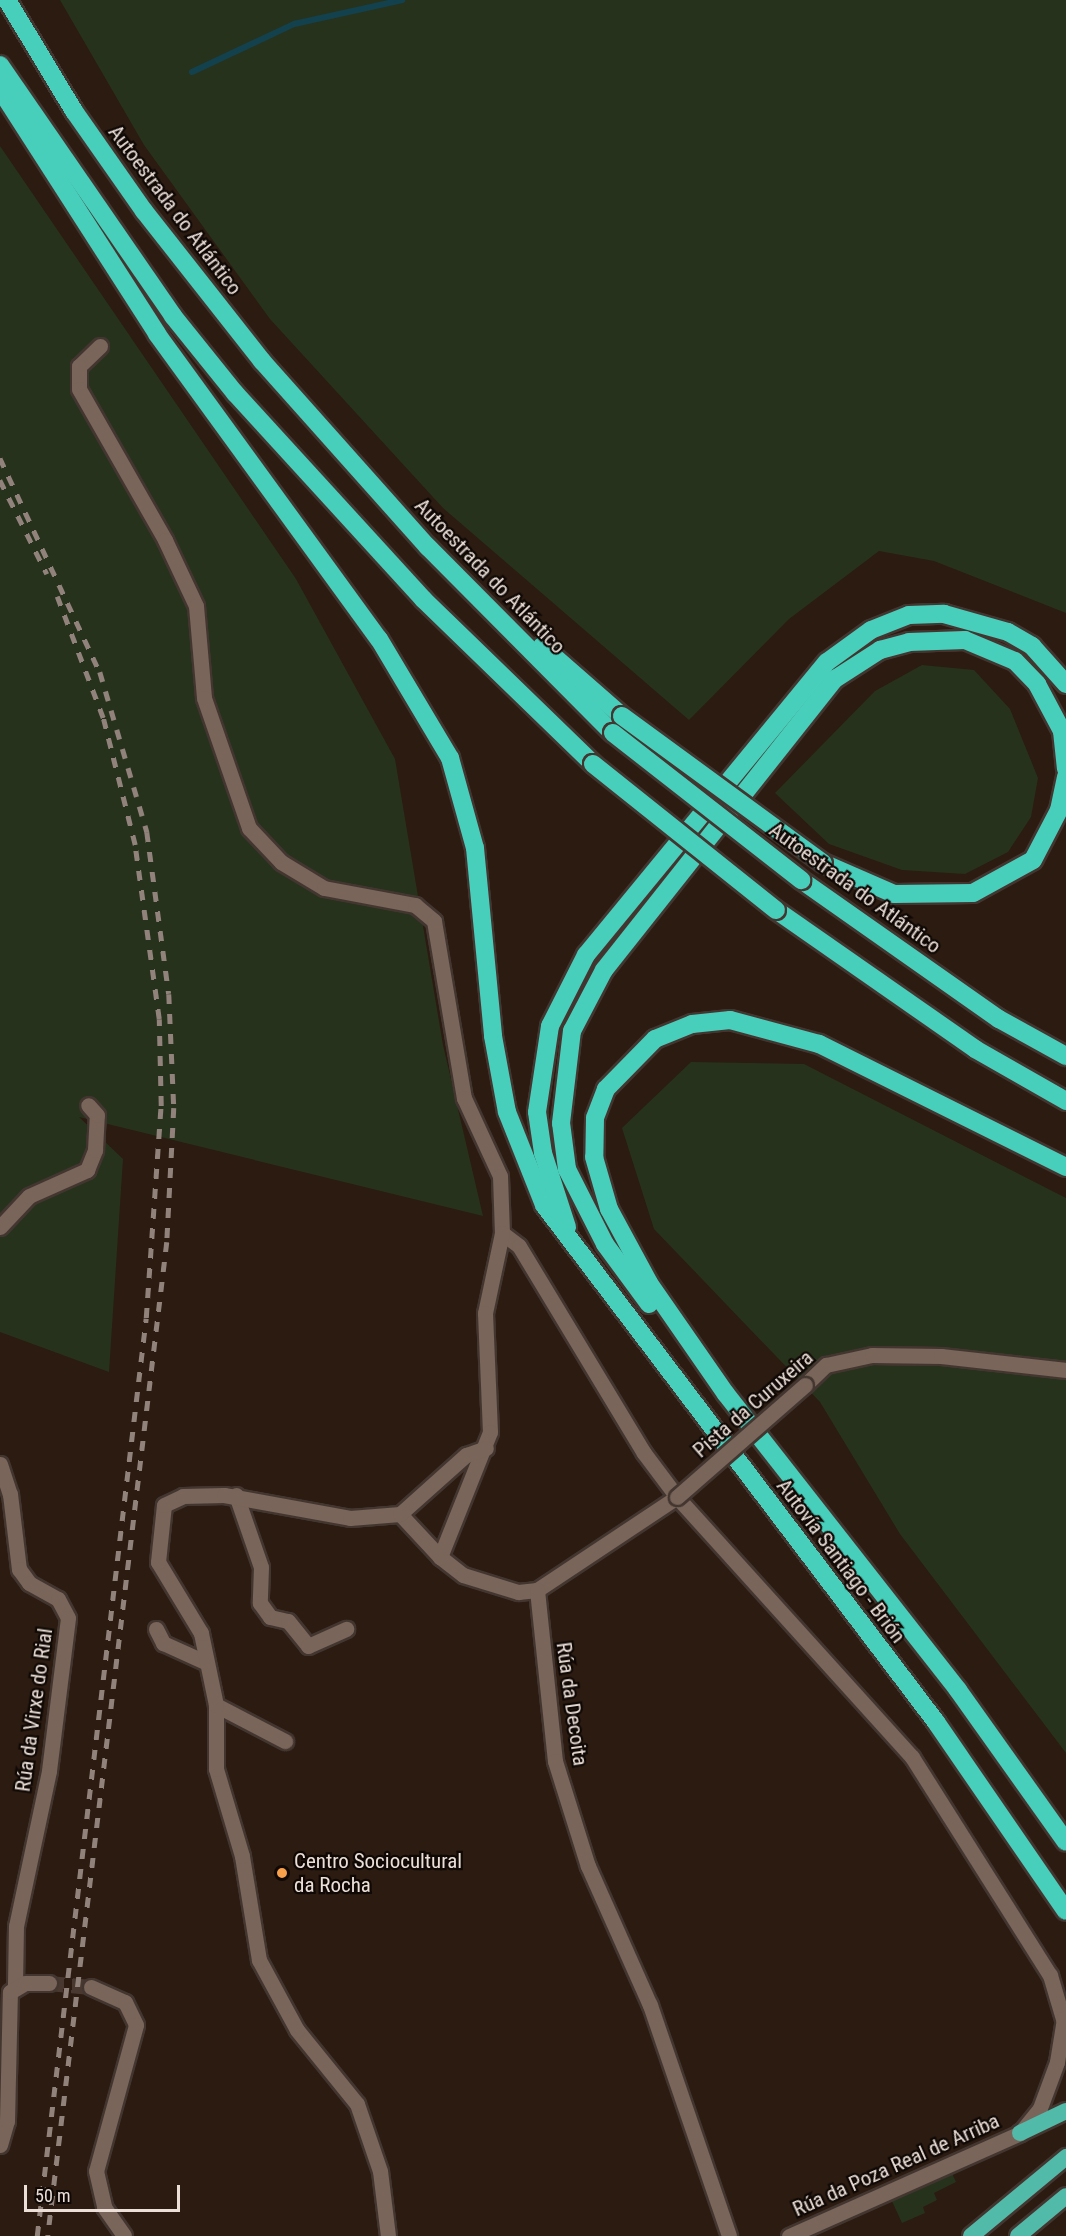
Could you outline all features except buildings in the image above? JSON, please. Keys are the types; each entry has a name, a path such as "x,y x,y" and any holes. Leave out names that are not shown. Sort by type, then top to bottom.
{"highway":[{"name":"Autoestrada do Atlántico","path":"7,0 74,111 144,212 262,361 428,548 613,733 801,880 999,1019 1066,1056"},
{"path":"0,65 173,316 235,393 423,599 593,764 776,910 975,1049 1066,1101"},
{"name":"Autovía Santiago - Brión","path":"0,89 157,333 379,639 450,758 475,849 493,1036 507,1112 544,1205 936,1722 1066,1911"},
{"path":"428,548 622,716 823,862 894,894 973,893 1033,860 1059,810 1066,777"},
{"path":"573,1243 543,1153 537,1112 550,1026 586,955 827,662 871,630 909,615 944,614 1008,632 1032,646 1066,684"},
{"path":"726,1394 686,1352 605,1244 567,1169 561,1123 565,1066 572,1031 599,980 835,679 880,650 909,642 965,640 1015,661 1036,684 1062,731 1066,769"},
{"path":"726,1394 629,1249 609,1209 594,1157 595,1118 606,1089 655,1039 692,1024 730,1020 767,1027 819,1044 1066,1167"},
{"name":"Autovía Santiago - Brión","path":"726,1394 958,1690 1066,1842"},
{"path":"1020,2133 1066,2111"},
{"path":"971,2236 1066,2157"},
{"path":"1018,2236 1066,2196"}],"street":[{"path":"100,346 79,366 79,389 165,540 196,606 204,698 249,828 281,862 324,888 415,905 434,921 464,1098 500,1176 502,1233 486,1313 490,1432 486,1448 440,1557"},
{"path":"0,1227 29,1196 87,1170 95,1150 97,1115 88,1105"},
{"path":"502,1233 519,1246 644,1453 677,1497 912,1757 1050,1975 1065,2024 1057,2062 1040,2108 1020,2133"},
{"name":"Pista da Curuxeira","path":"537,1590 677,1497 826,1365 872,1355 941,1356 1066,1371"},
{"path":"388,2236 380,2171 357,2104 297,2030 259,1960 242,1856 216,1769 216,1705 202,1661 201,1633 158,1562 164,1505 183,1496 236,1495 350,1518 400,1514 466,1455 486,1448"},
{"name":"Rúa da Virxe do Rial","path":"0,1464 10,1494 19,1569 29,1583 58,1599 68,1618 49,1771 16,1926 15,1985 6,2012 7,2121 0,2145"},
{"path":"236,1495 261,1567 260,1603 270,1617 288,1621 308,1646 346,1629"},
{"path":"400,1514 440,1557 463,1575 518,1592 537,1590"},
{"name":"Rúa da Decoita","path":"537,1590 558,1771 588,1866 650,2005 729,2236"},
{"path":"156,1629 163,1643 202,1661"},
{"path":"216,1705 285,1741"},
{"path":"15,1985 49,1983"},
{"path":"92,1987 125,2002 136,2025 96,2171 104,2207 124,2236"},
{"name":"Rúa da Poza Real de Arriba","path":"789,2236 1020,2133"}],"green space":[{"path":"60,0 1066,0 1066,613 934,561 879,551 789,619 689,720 443,508 270,319 144,145"},
{"path":"0,146 296,579 395,759 443,1045 483,1216 79,1117 123,1159 109,1372 0,1332"},
{"path":"922,665 974,670 1010,709 1038,778 1031,817 1008,852 965,874 902,870 829,844 775,793 875,691"},
{"path":"691,1062 804,1064 1066,1198 1066,1753 900,1534 820,1402 654,1229 622,1128"},
{"path":"951,2171 956,2182 934,2193 937,2200 923,2207 925,2213 902,2223 891,2199"}],"waterway":[{"path":"192,72 294,24 402,0"}],"tunnel":[{"path":"49,1983 91,1987"}],"railway":[{"path":"0,458 100,672 147,832 169,994 174,1108 167,1242 48,2236"},
{"path":"0,480 47,574"},
{"path":"37,2236 146,1318 161,1106 159,1019 135,845 103,718 57,596"}],"place":[{"name":"Centro Sociocultural da Rocha","path":"282,1873"}]}
